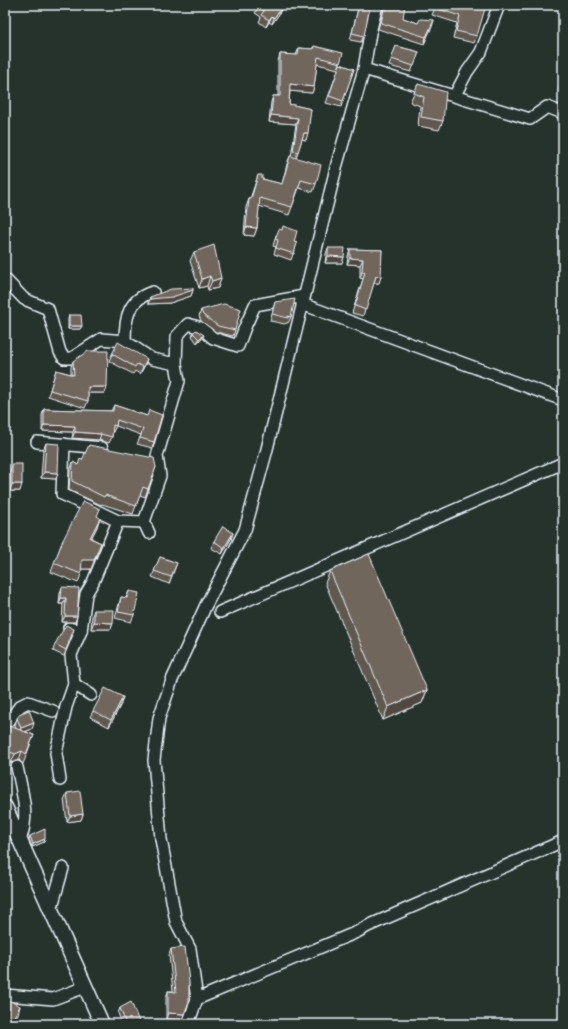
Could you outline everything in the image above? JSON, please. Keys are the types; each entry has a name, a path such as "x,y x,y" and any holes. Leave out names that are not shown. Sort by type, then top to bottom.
{"street":[{"path":"188,1024 197,999 190,949 176,922 161,839 154,760 159,718 172,680 206,605 245,530 266,453 337,164 364,69 370,33 377,5"},
{"path":"455,95 467,72 481,52 499,5"},
{"path":"364,69 455,95 530,119 547,107 563,113"},
{"path":"5,279 24,298 48,309 60,352 64,358 72,358 101,339 125,341 152,359 176,364"},
{"path":"125,341 126,319 132,306 141,296 153,292"},
{"path":"149,533 144,522 160,476 157,456 179,381 176,364 177,336 188,324 202,328 213,338 241,349 245,327 255,305 303,300 563,400"},
{"path":"37,442 98,447 114,452"},
{"path":"64,444 62,494 118,521 144,522"},
{"path":"143,456 157,456"},
{"path":"220,612 563,463"},
{"path":"60,780 56,753 66,707 74,684 71,655 81,631 86,594 93,582 118,521"},
{"path":"69,628 81,631"},
{"path":"74,684 91,695"},
{"path":"5,726 20,706 28,702 53,711"},
{"path":"17,768 26,815 24,829 20,840"},
{"path":"5,807 102,1024"},
{"path":"197,999 357,932 563,841"},
{"path":"51,910 63,868"},
{"path":"5,995 53,999 85,987"}],"building":[{"path":"259,5 278,5 282,7 274,18 272,16 269,20 261,15 264,11 258,7"},
{"path":"359,5 370,6 364,36 352,33"},
{"path":"387,5 405,5 403,18 418,23 420,19 434,20 426,37 381,23 384,9 386,10"},
{"path":"436,5 459,5 465,7 466,5 486,5 477,36 456,31 460,16 435,8"},
{"path":"314,46 343,53 340,63 318,57 314,87 290,84 289,104 311,109 308,133 304,133 298,152 293,151 298,118 271,115 273,96 280,96 280,54 298,55 299,48 313,49"},
{"path":"396,46 419,52 414,66 391,59"},
{"path":"340,64 354,69 343,101 329,96"},
{"path":"418,84 446,92 443,121 421,117 424,97 414,93"},
{"path":"290,156 321,165 316,184 301,180 292,207 260,198 257,228 246,227 249,199 251,199 258,175 262,175 262,179 282,184"},
{"path":"283,226 297,231 294,242 297,243 294,254 276,248 278,240 275,239 279,229 282,230"},
{"path":"214,245 221,278 212,281 210,276 202,279 194,252"},
{"path":"328,248 345,248 344,257 328,256"},
{"path":"350,249 382,250 381,277 376,276 366,310 355,306 365,272 362,272 363,259 350,258"},
{"path":"193,288 193,290 172,297 150,299 150,297 171,289"},
{"path":"295,299 291,317 288,316 288,318 272,314 275,302"},
{"path":"224,304 241,309 235,330 218,326 203,315 201,310"},
{"path":"69,315 81,315 82,326 69,326"},
{"path":"196,330 204,335 199,339 193,333"},
{"path":"118,342 147,359 143,367 137,364 135,367 112,354"},
{"path":"88,351 108,351 107,387 88,387 88,401 50,390 56,370 74,375 73,361"},
{"path":"114,405 147,416 149,410 162,415 154,442 140,438 143,429 117,420 116,426 113,425 112,437 101,434 75,432 75,426 44,425 44,409 113,411"},
{"path":"46,443 59,444 58,473 44,472"},
{"path":"89,445 154,458 156,467 148,489 143,487 136,506 105,495 104,497 72,481 73,462 78,465"},
{"path":"12,464 22,464 22,484 12,484"},
{"path":"83,501 100,509 97,516 100,518 90,538 101,543 94,560 82,560 81,574 54,563 63,540"},
{"path":"223,526 233,533 224,548 214,541"},
{"path":"369,554 427,690 388,707 330,571"},
{"path":"160,557 177,563 171,577 154,571"},
{"path":"62,587 79,588 77,616 65,616 66,598 61,598"},
{"path":"129,591 139,593 134,615 118,612 121,597 127,598"},
{"path":"94,610 114,610 113,623 94,622"},
{"path":"66,625 74,629 66,650 55,644"},
{"path":"105,688 123,697 111,720 93,711"},
{"path":"29,710 34,723 21,728 17,718 21,713"},
{"path":"9,726 34,735 26,754 22,751 15,754 5,750 5,738"},
{"path":"80,791 83,814 70,816 67,793"},
{"path":"45,829 45,839 33,844 30,836"},
{"path":"185,947 189,982 189,1002 184,1014 168,1013 168,991 176,992 171,949"},
{"path":"6,999 20,1006 10,1024 5,1024"},
{"path":"131,1002 140,1024 126,1024 120,1008"}]}
